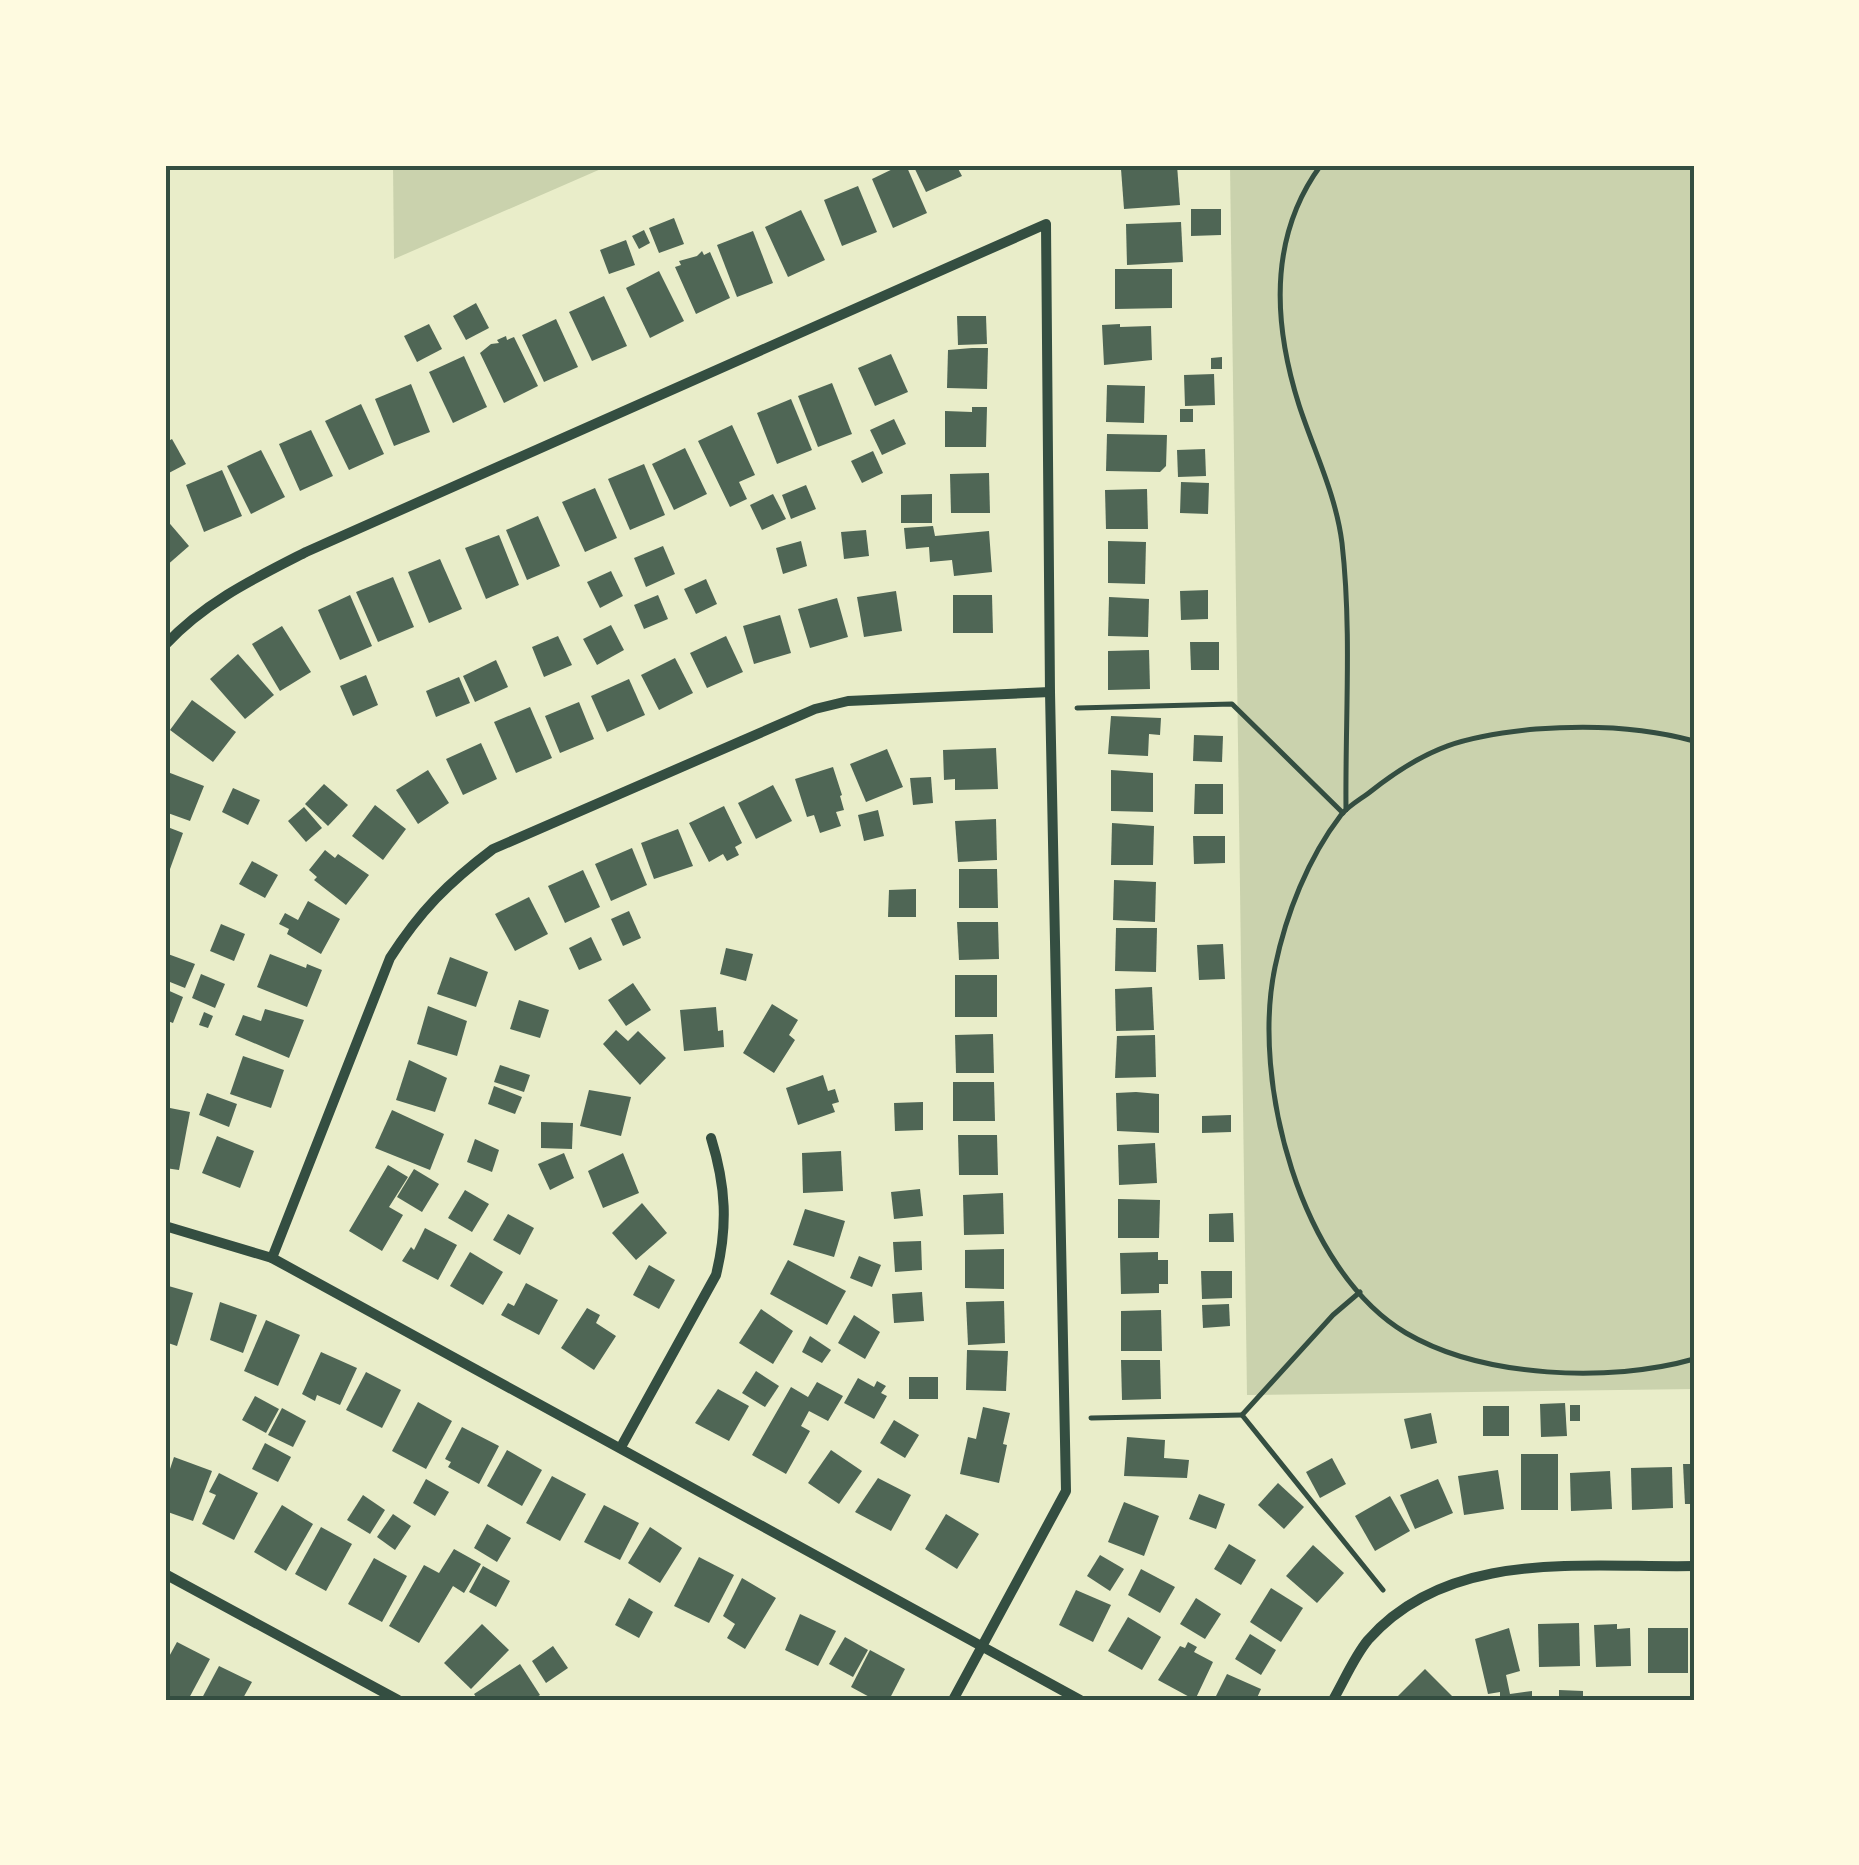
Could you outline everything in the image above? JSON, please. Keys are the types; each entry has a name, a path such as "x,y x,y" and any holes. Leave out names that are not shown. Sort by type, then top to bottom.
{"street":[{"path":"165,645 190,618 306,552 1046,224 1050,692 1066,1491 954,1700"},
{"path":"272,1258 390,958 415,919 450,881 493,849 816,709 864,700 1050,692"},
{"path":"621,1447 716,1274 724,1244 726,1208 722,1170 712,1138"},
{"path":"165,1226 272,1258 1080,1700"},
{"path":"1333,1700 1366,1642 1400,1611 1466,1578 1503,1570 1694,1566"},
{"path":"165,1574 398,1700"}],"path":[{"path":"1322,165 1296,208 1284,240 1279,274 1280,318 1299,404 1330,490 1342,540 1346,631 1344,812"},
{"path":"1077,708 1232,704 1344,812"},
{"path":"1694,741 1627,729 1563,727 1462,739 1410,762 1344,812 1313,861 1274,970 1272,1053 1276,1095 1292,1171 1323,1243 1360,1292 1406,1332 1451,1351 1518,1368 1626,1371 1694,1359"},
{"path":"1091,1418 1242,1415 1360,1292"},
{"path":"1242,1415 1383,1590"}],"green space":[{"path":"393,165 610,165 394,259"},
{"path":"1230,165 1694,165 1694,1389 1247,1395"}],"building":[{"path":"906,165 927,213 893,228 872,179"},
{"path":"913,165 956,165 962,176 926,192"},
{"path":"1177,165 1180,205 1124,209 1121,169"},
{"path":"858,186 877,232 842,246 824,200"},
{"path":"1191,209 1221,209 1221,235 1191,236"},
{"path":"801,210 825,260 788,277 765,227"},
{"path":"674,218 684,244 659,253 649,228"},
{"path":"1181,222 1183,262 1127,265 1126,224"},
{"path":"644,230 650,243 639,249 632,236"},
{"path":"753,231 773,283 737,297 717,245"},
{"path":"626,240 635,265 609,274 600,250"},
{"path":"702,251 704,255 710,252 730,298 696,314 675,267 681,265 679,261"},
{"path":"1115,269 1172,269 1172,308 1115,309"},
{"path":"659,271 684,321 650,338 626,288"},
{"path":"604,296 627,346 592,361 569,312"},
{"path":"476,303 489,328 466,340 453,316"},
{"path":"957,316 986,316 987,344 958,345"},
{"path":"556,319 578,367 544,382 522,335"},
{"path":"429,324 442,349 417,362 404,336"},
{"path":"1102,325 1151,326 1152,360 1104,365"},
{"path":"506,336 507,340 514,337 538,386 504,403 480,353"},
{"path":"988,348 987,389 947,388 948,350"},
{"path":"891,354 908,392 875,406 858,368"},
{"path":"464,356 487,407 453,423 429,372"},
{"path":"1222,357 1222,369 1211,369 1211,358"},
{"path":"1214,374 1215,405 1185,406 1184,375"},
{"path":"832,383 852,434 818,447 798,396"},
{"path":"411,384 430,432 394,446 375,399"},
{"path":"1107,385 1145,386 1144,423 1106,422"},
{"path":"791,399 812,450 777,464 757,413"},
{"path":"361,404 384,454 349,470 325,421"},
{"path":"972,407 987,407 986,447 945,447 945,411 972,412"},
{"path":"1180,409 1193,409 1193,422 1180,422"},
{"path":"894,419 906,444 882,455 870,430"},
{"path":"732,425 755,475 739,482 747,499 730,507 698,441"},
{"path":"311,430 333,476 300,491 279,444"},
{"path":"1107,434 1167,435 1166,466 1160,472 1106,471"},
{"path":"172,439 186,464 165,475 165,443"},
{"path":"685,448 707,494 674,510 652,464"},
{"path":"1205,449 1206,476 1178,477 1177,450"},
{"path":"261,450 285,497 251,514 227,466"},
{"path":"873,451 883,473 862,483 851,461"},
{"path":"644,464 665,515 630,530 608,479"},
{"path":"222,470 242,516 204,532 186,485"},
{"path":"989,473 990,513 951,513 950,474"},
{"path":"1181,482 1209,483 1208,514 1180,513"},
{"path":"806,485 816,509 791,519 782,495"},
{"path":"595,488 617,538 585,552 562,502"},
{"path":"1147,489 1148,529 1106,529 1105,490"},
{"path":"773,494 786,519 762,530 750,505"},
{"path":"932,494 932,523 901,523 901,495"},
{"path":"538,516 560,566 527,580 506,530"},
{"path":"165,518 189,546 165,567"},
{"path":"933,526 935,536 989,531 992,572 954,576 952,560 930,562 929,547 906,549 904,528"},
{"path":"866,530 869,556 844,559 841,532"},
{"path":"499,535 519,585 486,599 465,548"},
{"path":"801,541 807,566 783,574 776,548"},
{"path":"1108,541 1146,542 1145,584 1108,583"},
{"path":"663,546 675,574 646,587 634,558"},
{"path":"440,559 462,609 429,623 408,572"},
{"path":"611,571 623,596 600,608 587,582"},
{"path":"393,577 414,627 378,642 356,592"},
{"path":"706,579 717,604 696,614 684,589"},
{"path":"1208,590 1208,619 1181,620 1180,591"},
{"path":"896,591 902,631 864,637 857,597"},
{"path":"350,595 372,646 340,660 318,610"},
{"path":"658,595 668,619 644,629 634,605"},
{"path":"953,595 992,595 993,633 953,633"},
{"path":"1109,597 1149,599 1148,637 1108,636"},
{"path":"837,598 848,637 810,648 798,609"},
{"path":"780,615 791,653 754,664 743,626"},
{"path":"611,625 624,650 597,665 583,639"},
{"path":"282,626 311,672 280,691 252,644"},
{"path":"558,636 572,665 544,677 532,647"},
{"path":"726,636 743,672 707,688 690,653"},
{"path":"1190,642 1219,642 1219,670 1191,670"},
{"path":"1149,650 1150,689 1108,690 1108,651"},
{"path":"238,654 274,695 245,719 210,679"},
{"path":"675,658 693,693 659,710 641,675"},
{"path":"496,660 508,687 475,702 463,676"},
{"path":"366,675 378,705 353,716 340,686"},
{"path":"459,677 470,703 436,717 426,691"},
{"path":"629,679 645,715 607,732 591,696"},
{"path":"192,700 236,732 213,762 170,730"},
{"path":"579,702 594,739 560,753 545,716"},
{"path":"530,707 552,758 516,773 494,722"},
{"path":"1111,716 1161,718 1160,735 1149,734 1148,756 1108,754"},
{"path":"1194,735 1223,736 1222,762 1193,761"},
{"path":"481,743 497,779 463,795 446,759"},
{"path":"996,748 998,789 955,790 955,779 944,780 943,750"},
{"path":"887,749 903,787 866,802 850,764"},
{"path":"833,767 842,795 844,810 836,812 841,826 820,833 814,815 807,817 795,779"},
{"path":"428,770 449,803 418,824 396,790"},
{"path":"1111,770 1153,773 1153,812 1111,811"},
{"path":"165,771 204,786 190,821 165,812"},
{"path":"931,777 933,803 913,805 910,778"},
{"path":"324,784 348,805 328,826 305,804"},
{"path":"1195,784 1223,784 1223,814 1194,814"},
{"path":"773,785 792,821 756,839 738,803"},
{"path":"233,788 260,800 248,825 222,812"},
{"path":"375,805 406,829 383,860 352,836"},
{"path":"724,806 742,843 735,847 739,855 727,861 723,854 709,862 689,823"},
{"path":"304,807 322,828 306,842 288,821"},
{"path":"878,810 884,836 864,841 858,815"},
{"path":"996,819 997,860 958,862 955,821"},
{"path":"1112,823 1154,826 1153,865 1111,865"},
{"path":"165,826 183,833 170,869 165,867"},
{"path":"678,829 693,866 654,879 641,843"},
{"path":"1193,836 1225,836 1225,863 1194,864"},
{"path":"632,848 647,885 611,901 595,864"},
{"path":"325,850 369,875 346,905 314,880 317,877 309,870"},
{"path":"252,861 278,875 265,898 239,884"},
{"path":"959,869 997,869 998,908 959,908"},
{"path":"583,870 600,907 565,923 548,886"},
{"path":"1114,880 1156,882 1155,922 1113,920"},
{"path":"916,889 916,917 888,917 889,890"},
{"path":"529,897 548,934 515,951 495,914"},
{"path":"308,901 340,919 321,954 287,934 289,929 279,924 285,913 298,920"},
{"path":"629,911 641,938 623,946 611,919"},
{"path":"957,922 998,922 999,959 959,960"},
{"path":"221,924 245,934 234,961 210,951"},
{"path":"1116,928 1157,928 1156,972 1115,971"},
{"path":"591,937 602,960 579,970 569,948"},
{"path":"1223,944 1225,979 1199,980 1197,945"},
{"path":"726,948 753,954 746,981 720,974"},
{"path":"168,954 195,964 185,988 165,980"},
{"path":"270,954 322,970 307,1007 257,987"},
{"path":"450,957 488,972 476,1007 437,994"},
{"path":"201,974 225,984 215,1008 192,998"},
{"path":"955,975 997,975 997,1017 955,1017"},
{"path":"633,983 651,1010 626,1026 608,1000"},
{"path":"1152,987 1154,1030 1116,1031 1115,989"},
{"path":"165,989 183,997 173,1023 165,1020"},
{"path":"519,1000 549,1010 540,1038 510,1029"},
{"path":"772,1004 798,1020 789,1035 795,1040 774,1073 743,1053"},
{"path":"428,1006 467,1021 457,1056 417,1044"},
{"path":"716,1007 724,1047 684,1051 680,1010"},
{"path":"265,1009 304,1020 289,1058 235,1035 243,1015 261,1021"},
{"path":"204,1012 213,1016 208,1028 199,1025"},
{"path":"616,1030 628,1041 638,1031 666,1058 640,1085 603,1044"},
{"path":"993,1034 994,1073 956,1073 955,1035"},
{"path":"1155,1035 1156,1077 1115,1078 1117,1036"},
{"path":"243,1056 284,1070 271,1108 230,1094"},
{"path":"409,1060 447,1078 435,1112 396,1100"},
{"path":"500,1065 530,1075 524,1092 494,1082"},
{"path":"823,1075 828,1091 835,1089 839,1102 832,1104 835,1112 798,1125 786,1088"},
{"path":"953,1082 994,1082 995,1121 953,1121"},
{"path":"494,1086 522,1097 515,1114 488,1104"},
{"path":"589,1090 631,1097 621,1136 580,1126"},
{"path":"207,1093 237,1104 229,1127 199,1115"},
{"path":"1116,1093 1159,1094 1159,1133 1117,1131"},
{"path":"923,1102 923,1130 895,1131 894,1103"},
{"path":"165,1107 190,1112 179,1170 165,1168"},
{"path":"392,1110 444,1134 430,1170 375,1148"},
{"path":"1231,1115 1231,1132 1202,1133 1202,1116"},
{"path":"541,1122 573,1123 572,1149 541,1148"},
{"path":"958,1135 997,1135 998,1175 959,1175"},
{"path":"217,1136 254,1151 240,1188 202,1173"},
{"path":"475,1139 499,1150 492,1172 467,1162"},
{"path":"1155,1143 1157,1183 1119,1185 1118,1145"},
{"path":"841,1151 843,1191 803,1193 802,1153"},
{"path":"564,1153 574,1178 550,1190 538,1164"},
{"path":"623,1153 639,1193 603,1208 588,1171"},
{"path":"388,1165 408,1177 389,1207 403,1215 382,1251 349,1231"},
{"path":"414,1169 439,1184 422,1212 397,1197"},
{"path":"920,1189 923,1216 894,1219 891,1192"},
{"path":"465,1190 489,1204 472,1232 448,1218"},
{"path":"1003,1193 1004,1234 964,1235 963,1195"},
{"path":"1118,1199 1160,1200 1159,1238 1118,1238"},
{"path":"642,1203 667,1233 636,1260 612,1233"},
{"path":"805,1209 845,1221 834,1257 793,1245"},
{"path":"1233,1213 1234,1242 1209,1242 1209,1214"},
{"path":"508,1214 534,1228 520,1255 493,1240"},
{"path":"425,1228 457,1245 438,1280 402,1261 411,1247 414,1250"},
{"path":"921,1241 922,1270 895,1272 893,1242"},
{"path":"1004,1249 1004,1289 965,1288 965,1250"},
{"path":"470,1252 503,1272 483,1305 450,1286"},
{"path":"1158,1252 1158,1260 1168,1260 1168,1284 1159,1284 1159,1293 1121,1294 1120,1253"},
{"path":"859,1256 881,1265 872,1287 850,1278"},
{"path":"788,1260 846,1291 827,1325 770,1294"},
{"path":"649,1265 675,1280 659,1309 633,1295"},
{"path":"1201,1271 1232,1271 1232,1298 1202,1299"},
{"path":"526,1283 558,1300 539,1335 501,1315 508,1303 514,1306"},
{"path":"165,1285 193,1293 177,1346 165,1342"},
{"path":"922,1292 924,1321 894,1323 892,1294"},
{"path":"1004,1301 1005,1343 968,1345 966,1302"},
{"path":"220,1302 257,1315 243,1353 210,1340"},
{"path":"1229,1304 1230,1326 1203,1328 1202,1305"},
{"path":"587,1308 600,1315 596,1323 616,1336 594,1370 561,1348"},
{"path":"761,1309 793,1331 773,1364 739,1343"},
{"path":"1161,1310 1162,1351 1121,1351 1121,1311"},
{"path":"854,1315 880,1332 865,1359 838,1343"},
{"path":"266,1320 300,1335 278,1386 244,1371"},
{"path":"810,1336 831,1350 822,1363 802,1352"},
{"path":"967,1350 1008,1351 1006,1391 966,1390"},
{"path":"321,1352 357,1368 340,1405 317,1395 315,1401 302,1394"},
{"path":"1121,1360 1160,1360 1161,1399 1122,1400"},
{"path":"756,1371 779,1386 765,1407 742,1393"},
{"path":"366,1372 401,1390 382,1428 346,1410"},
{"path":"909,1377 938,1377 938,1399 909,1399"},
{"path":"858,1378 874,1387 877,1381 886,1386 881,1393 887,1396 874,1419 844,1403"},
{"path":"817,1382 843,1396 828,1421 809,1411 801,1426 810,1431 786,1474 752,1455 791,1387 808,1397"},
{"path":"718,1389 749,1406 729,1441 695,1423"},
{"path":"255,1396 279,1409 266,1433 242,1420"},
{"path":"418,1402 452,1421 426,1469 392,1451"},
{"path":"1565,1403 1567,1436 1541,1437 1540,1404"},
{"path":"1570,1405 1580,1405 1580,1421 1570,1421"},
{"path":"1483,1406 1509,1406 1509,1436 1483,1436"},
{"path":"983,1407 1010,1413 999,1483 960,1474 968,1437 976,1439"},
{"path":"282,1408 306,1421 293,1447 268,1435"},
{"path":"1431,1413 1437,1443 1411,1449 1404,1419"},
{"path":"894,1420 919,1435 905,1458 880,1443"},
{"path":"462,1427 499,1446 479,1484 448,1467 451,1462 445,1459"},
{"path":"1127,1437 1165,1440 1164,1458 1189,1460 1187,1478 1124,1476"},
{"path":"265,1443 291,1457 278,1482 252,1469"},
{"path":"507,1450 542,1470 522,1506 487,1486"},
{"path":"831,1450 862,1471 839,1504 808,1483"},
{"path":"1521,1454 1558,1454 1558,1510 1521,1510"},
{"path":"174,1457 212,1471 193,1521 165,1511 165,1484"},
{"path":"1332,1458 1346,1484 1320,1498 1306,1472"},
{"path":"1683,1464 1694,1464 1694,1504 1685,1504"},
{"path":"1672,1467 1673,1508 1632,1510 1631,1468"},
{"path":"1498,1470 1504,1509 1464,1515 1458,1476"},
{"path":"1610,1471 1612,1509 1571,1511 1570,1473"},
{"path":"219,1473 258,1493 234,1540 202,1524 216,1495 209,1492"},
{"path":"552,1476 586,1494 560,1541 526,1523"},
{"path":"878,1478 911,1495 891,1531 855,1512"},
{"path":"426,1479 449,1492 435,1516 413,1503"},
{"path":"1438,1479 1453,1513 1415,1529 1400,1495"},
{"path":"1278,1483 1304,1507 1284,1529 1258,1505"},
{"path":"1199,1494 1225,1504 1216,1529 1189,1519"},
{"path":"363,1495 385,1510 370,1534 347,1520"},
{"path":"1390,1496 1410,1531 1375,1551 1355,1516"},
{"path":"1124,1502 1159,1516 1144,1556 1108,1542"},
{"path":"282,1505 313,1524 286,1571 254,1552"},
{"path":"604,1505 639,1523 620,1560 584,1542"},
{"path":"393,1514 411,1526 395,1550 377,1537"},
{"path":"946,1514 979,1534 957,1569 925,1549"},
{"path":"487,1524 511,1538 497,1562 474,1548"},
{"path":"321,1527 352,1544 326,1591 295,1574"},
{"path":"650,1527 682,1548 660,1583 628,1563"},
{"path":"1229,1544 1256,1560 1241,1585 1214,1569"},
{"path":"1313,1545 1344,1573 1317,1603 1286,1576"},
{"path":"454,1549 481,1564 464,1593 453,1586 419,1643 389,1626 424,1565 439,1573"},
{"path":"1100,1555 1124,1569 1110,1591 1087,1576"},
{"path":"699,1557 734,1575 709,1623 674,1606"},
{"path":"374,1558 407,1576 382,1622 348,1604"},
{"path":"483,1566 510,1581 496,1607 469,1592"},
{"path":"1141,1569 1175,1587 1160,1613 1128,1595"},
{"path":"742,1578 776,1598 745,1649 727,1638 735,1624 723,1616"},
{"path":"1271,1588 1303,1608 1281,1642 1250,1622"},
{"path":"1076,1590 1111,1605 1093,1642 1059,1625"},
{"path":"629,1598 653,1612 639,1638 615,1625"},
{"path":"1196,1598 1221,1614 1205,1639 1180,1624"},
{"path":"800,1614 836,1631 818,1666 785,1650"},
{"path":"1128,1617 1161,1637 1142,1670 1108,1651"},
{"path":"1579,1623 1580,1666 1539,1667 1538,1624"},
{"path":"482,1624 509,1650 471,1689 444,1663"},
{"path":"1617,1624 1617,1629 1630,1628 1631,1666 1596,1667 1594,1625"},
{"path":"1509,1628 1520,1671 1506,1675 1510,1694 1532,1691 1532,1700 1500,1700 1500,1692 1488,1694 1475,1639"},
{"path":"1648,1628 1688,1628 1688,1673 1648,1673"},
{"path":"1250,1634 1276,1650 1261,1675 1235,1659"},
{"path":"845,1637 868,1650 853,1677 829,1664"},
{"path":"177,1642 210,1659 188,1700 165,1700 165,1664"},
{"path":"1188,1642 1197,1647 1194,1652 1213,1662 1195,1700 1158,1680 1180,1646 1185,1648"},
{"path":"553,1646 568,1668 546,1683 532,1661"},
{"path":"870,1650 905,1669 889,1700 875,1700 851,1687"},
{"path":"520,1664 540,1695 532,1700 478,1700 474,1694"},
{"path":"219,1666 252,1682 242,1700 201,1700"},
{"path":"1425,1669 1456,1700 1402,1700 1398,1696"},
{"path":"1227,1674 1261,1689 1256,1700 1214,1700"},
{"path":"1559,1690 1583,1691 1583,1700 1559,1700"}]}
